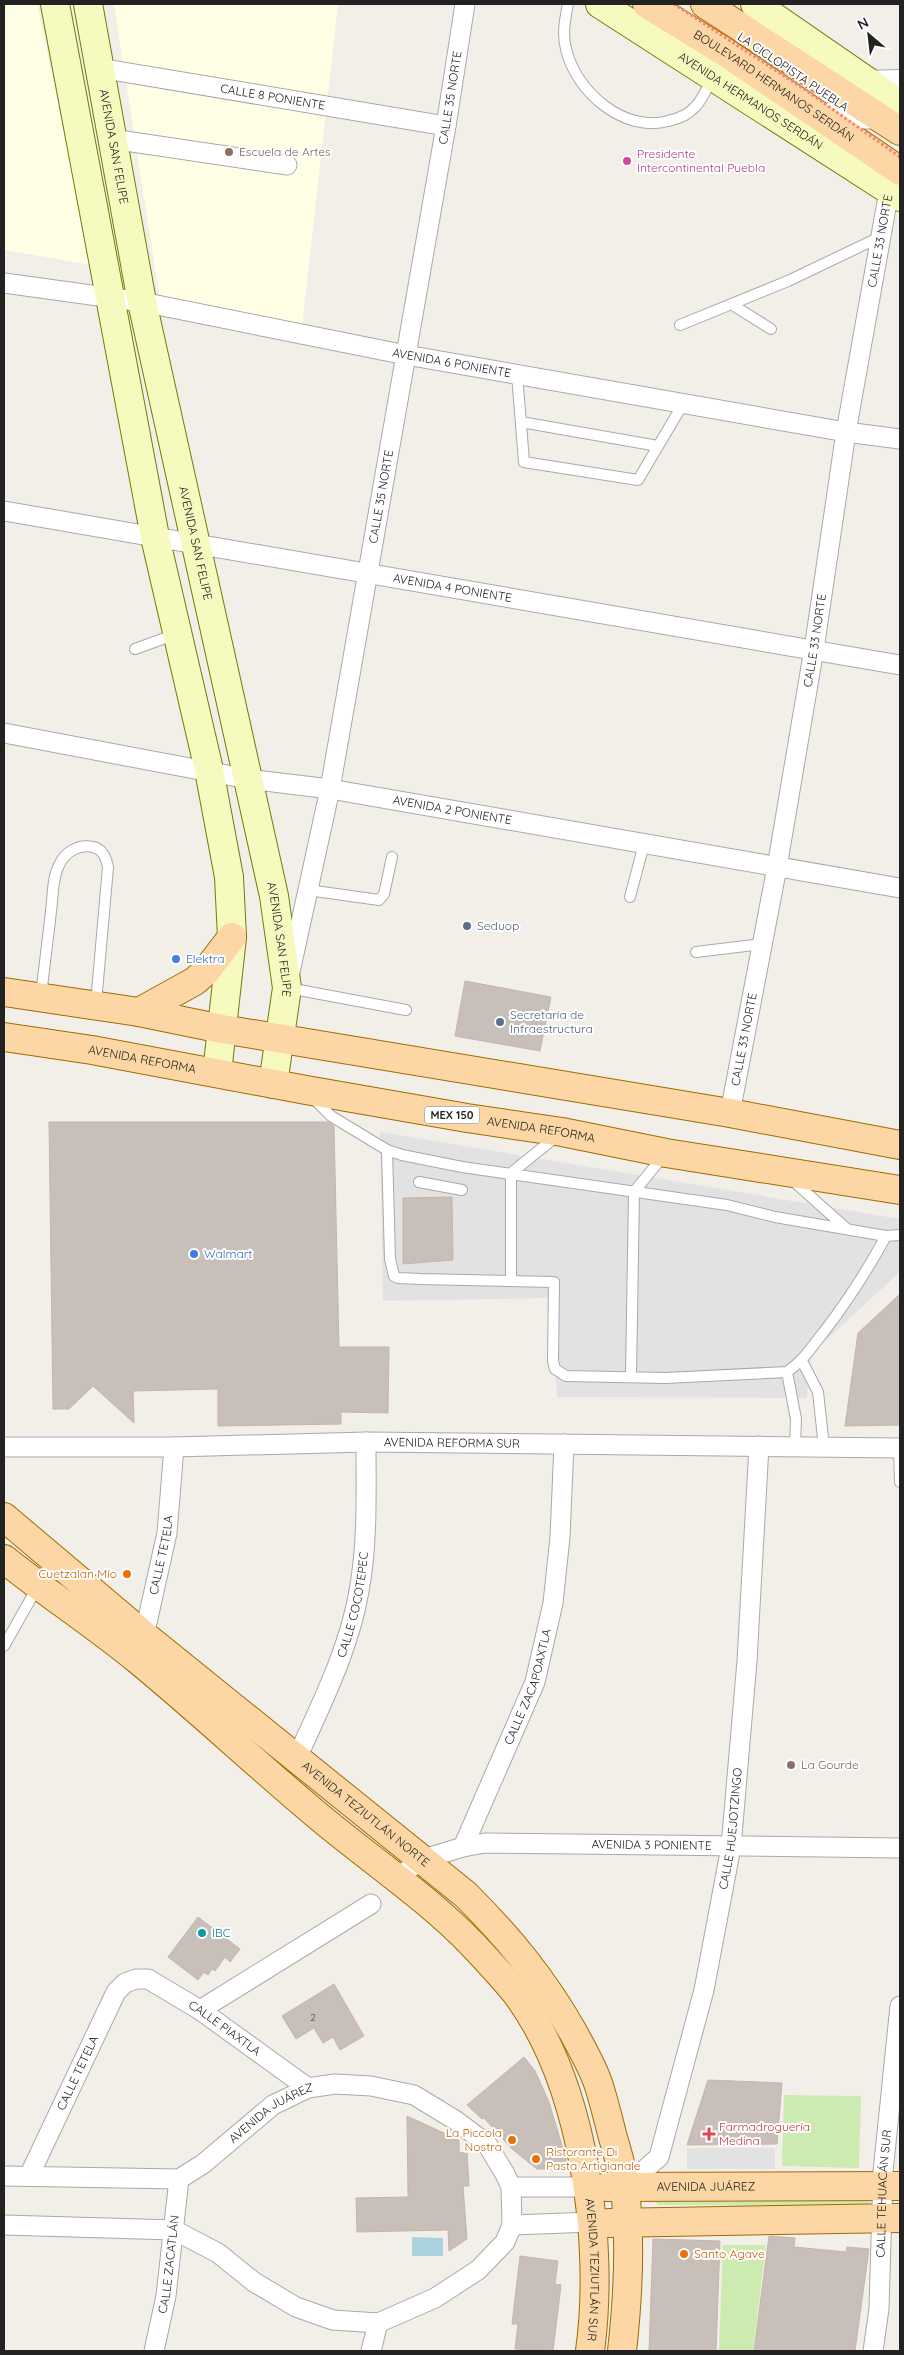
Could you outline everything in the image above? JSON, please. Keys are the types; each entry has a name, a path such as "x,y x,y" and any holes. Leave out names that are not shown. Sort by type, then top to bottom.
{"main road":[{"path":"55,4 155,538 209,770 229,877 232,937 217,1073"},
{"name":"AVENIDA SAN FELIPE","path":"88,4 142,302 274,896 287,988 273,1084"},
{"name":"AVENIDA HERMANOS SERDÁN","path":"600,4 846,160 894,173"},
{"name":"BOULEVARD HERMANOS SERDÁN","path":"647,4 725,52 817,116 894,173"},
{"path":"705,4 830,85 895,117"},
{"path":"755,4 871,83 895,117"},
{"path":"139,1012 194,981 206,971 232,937"},
{"path":"4,992 96,1004 222,1029 586,1091 730,1113 900,1145"},
{"name":"AVENIDA REFORMA","path":"4,1037 92,1050 306,1090 571,1133 783,1172 900,1190"},
{"path":"571,1133 586,1091"},
{"name":"AVENIDA TEZIUTLÁN NORTE","path":"4,1517 318,1816 397,1879 474,1946 517,1994 544,2040 568,2098 588,2187"},
{"name":"AVENIDA TEZIUTLÁN NORTE","path":"4,1559 38,1586 141,1648 297,1758 420,1860 466,1895 498,1927 529,1963 555,2001 586,2056 599,2085 625,2187"},
{"name":"AVENIDA JUÁREZ","path":"588,2187 892,2186"},
{"name":"AVENIDA TEZIUTLÁN SUR","path":"588,2187 592,2222 592,2336 590,2351"},
{"path":"622,2351 626,2309 627,2223 625,2187"},
{"path":"592,2222 891,2219"}],"street":[{"name":"CALLE 35 NORTE","path":"287,988 330,789 466,4"},
{"name":"CALLE 8 PONIENTE","path":"99,68 446,126"},
{"path":"830,85 900,82"},
{"path":"817,116 895,117"},
{"path":"112,139 287,165"},
{"name":"CALLE 33 NORTE","path":"730,1113 776,867 814,649 846,432 880,236 894,173"},
{"name":"AVENIDA 6 PONIENTE","path":"4,283 142,302 406,355 846,432 900,439"},
{"name":"AVENIDA 4 PONIENTE","path":"4,511 900,665"},
{"name":"AVENIDA 2 PONIENTE","path":"4,733 248,778 330,789 900,888"},
{"name":"AVENIDA REFORMA SUR","path":"4,1447 174,1447 366,1442 900,1448"},
{"name":"CALLE COCOTEPEC","path":"297,1758 342,1656 359,1591 366,1517 366,1442"},
{"name":"CALLE ZACAPOAXTLA","path":"463,1847 535,1682 553,1603 560,1538 564,1444"},
{"name":"CALLE HUEJOTZINGO","path":"625,2187 659,2157 704,1990 732,1847 747,1662 759,1446"},
{"name":"CALLE TETELA","path":"141,1648 167,1533 174,1447"},
{"name":"AVENIDA 3 PONIENTE","path":"463,1847 485,1843 900,1848"},
{"path":"397,1879 420,1860 463,1847"},
{"path":"200,2010 372,1904"},
{"name":"CALLE TETELA","path":"28,2176 116,1992 125,1983 136,1979"},
{"name":"CALLE PIAXTLA","path":"136,1979 148,1979 200,2010 308,2088"},
{"name":"CALLE TEHUACÁN SUR","path":"873,2351 891,2219 900,2006"},
{"name":"AVENIDA JUÁREZ","path":"4,2225 174,2230 218,2253 254,2282 296,2307 333,2320 378,2323 434,2298 478,2270 505,2242 512,2225 511,2187 486,2144 455,2120 414,2095 371,2086 335,2084 308,2088 273,2105 203,2164 179,2178"},
{"path":"4,2176 179,2178"},
{"name":"CALLE ZACATLÁN","path":"154,2351 166,2296 179,2178"},
{"name":"AVENIDA JUÁREZ","path":"511,2187 588,2187"},
{"path":"512,2225 592,2222"},
{"path":"370,2351 378,2323"}],"lane":[{"path":"568,4 564,28 566,50 578,77 592,94 609,109 635,122 657,124 680,118 695,108 713,76"},
{"path":"680,325 788,281 880,236"},
{"path":"731,304 771,329"},
{"path":"517,374 524,462 638,480 684,404"},
{"path":"521,422 658,446"},
{"path":"135,649 177,634"},
{"path":"630,898 644,844"},
{"path":"41,996 54,885 58,866 65,856 75,848 88,846 98,848 105,855 108,867 96,1004"},
{"path":"308,890 378,900 384,894 392,857"},
{"path":"696,952 762,944"},
{"path":"287,988 406,1010"},
{"path":"306,1090 331,1116 387,1150 428,1160 727,1205 775,1217 886,1236 900,1235"},
{"path":"511,1173 571,1133"},
{"path":"387,1150 390,1259 394,1276 420,1280 554,1282 553,1361 560,1374 664,1378 786,1372 802,1361 849,1299 886,1236"},
{"path":"632,1376 634,1192 666,1152"},
{"path":"783,1172 846,1229"},
{"path":"511,1173 511,1281"},
{"path":"419,1182 462,1190"},
{"path":"802,1361 818,1392 824,1447"},
{"path":"786,1372 796,1418 795,1446"},
{"path":"900,1448 900,1482"},
{"path":"4,1646 38,1586"}],"path":[{"name":"LA CICLOPISTA PUEBLA","path":"674,4 804,90 894,173"}],"shaded area":[{"path":"4,4 37,4 92,265 4,250"},
{"name":"Escuela de Artes","path":"114,4 338,4 302,326 160,300"},
{"path":"380,1132 900,1219 900,1272 811,1354 807,1398 557,1397 550,1298 383,1301"},
{"path":"687,2148 775,2148 775,2169 687,2169"}],"green space":[{"path":"784,2095 861,2096 859,2168 782,2166"},
{"path":"653,2198 870,2199 869,2203 863,2206 658,2205"},
{"path":"723,2245 766,2245 753,2351 719,2351"}],"water":[{"path":"412,2237 443,2238 443,2256 412,2256"}],"building":[{"path":"465,981 551,997 540,1051 455,1036"},
{"name":"Walmart","path":"49,1122 328,1122 334,1126 339,1347 389,1347 388,1413 341,1412 341,1424 218,1426 218,1389 133,1391 134,1423 93,1386 69,1409 53,1409"},
{"path":"452,1197 453,1260 403,1264 403,1198"},
{"path":"900,1294 900,1425 845,1426 858,1333"},
{"name":"IBC","path":"198,1917 240,1949 230,1962 225,1957 215,1971 212,1969 208,1975 204,1972 198,1980 168,1957"},
{"path":"334,1984 364,2036 340,2050 333,2037 323,2043 314,2028 296,2039 282,2016"},
{"path":"524,2057 535,2071 549,2102 569,2169 537,2169 512,2149 484,2118 482,2119 467,2105"},
{"path":"708,2080 782,2083 777,2144 687,2145"},
{"path":"407,2116 459,2140 459,2153 467,2152 469,2186 463,2186 467,2239 449,2251 448,2230 357,2232 356,2198 408,2197"},
{"path":"769,2236 795,2238 794,2247 846,2252 847,2247 869,2249 855,2351 754,2351"},
{"path":"653,2239 720,2241 716,2351 649,2351"},
{"path":"520,2256 558,2261 555,2284 561,2285 553,2351 515,2349 518,2324 512,2324"}],"place":[{"name":"Escuela de Artes","path":"229,152"},
{"name":"Presidente Intercontinental Puebla","path":"627,161"},
{"name":"Seduop","path":"467,926"},
{"name":"Elektra","path":"176,959"},
{"name":"Secretaría de Infraestructura","path":"500,1022"},
{"name":"Walmart","path":"194,1254"},
{"name":"Cuetzalan Mío","path":"127,1574"},
{"name":"La Gourde","path":"791,1765"},
{"name":"IBC","path":"202,1933"},
{"name":"Farmadroguería Medina","path":"709,2134"},
{"name":"La Piccola Nostra","path":"512,2140"},
{"name":"Ristorante Di Pasta Artigianale","path":"536,2159"},
{"name":"Santo Agave","path":"684,2254"}]}
